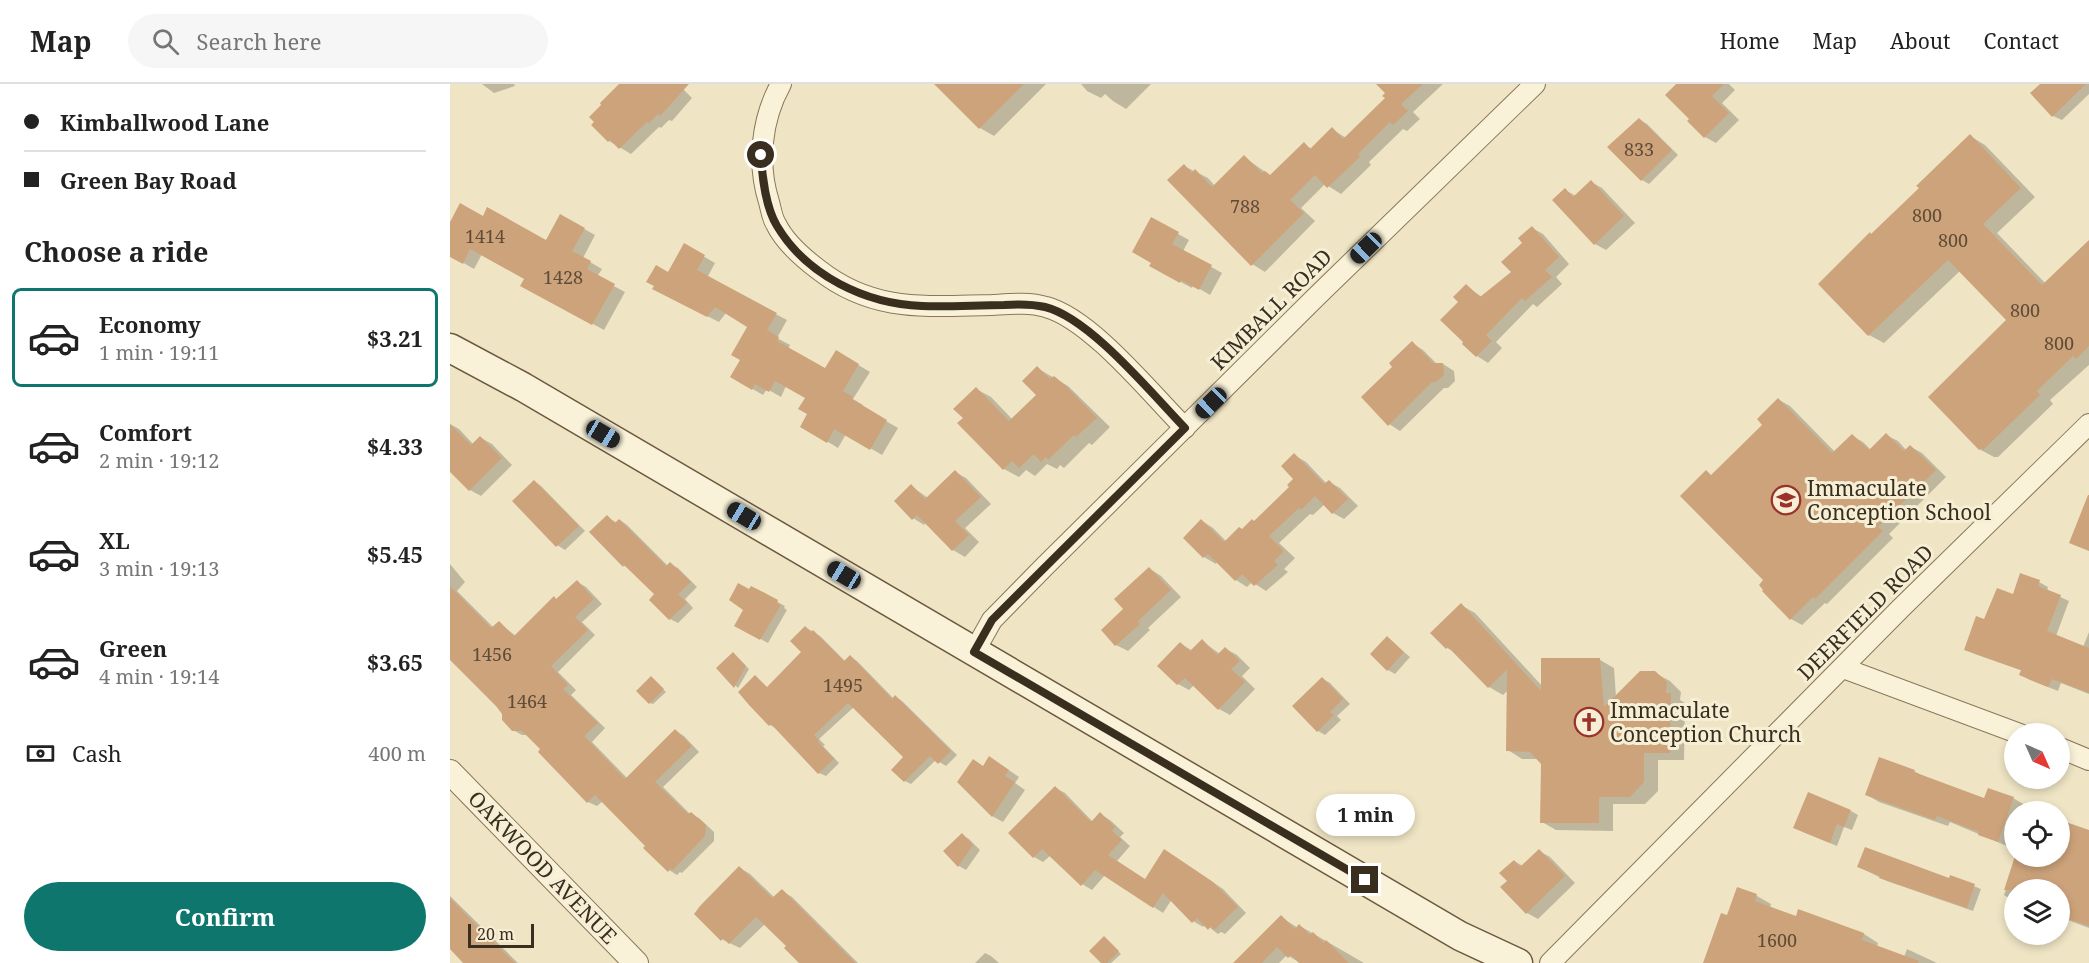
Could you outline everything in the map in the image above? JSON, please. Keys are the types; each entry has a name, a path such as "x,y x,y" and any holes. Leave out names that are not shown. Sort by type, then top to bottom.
{"main road":[{"path":"450,348 523,387 1460,936 1518,963"}],"street":[{"path":"781,84 767,117 761,155 763,182 776,225 799,255 831,280 866,297 889,303 922,306 1024,304 1046,307 1069,317 1100,341 1185,428"},
{"name":"KIMBALL ROAD","path":"974,652 992,620 1316,297 1535,84"},
{"name":"DEERFIELD ROAD","path":"1550,963 1901,608 2089,424"},
{"path":"1843,668 2004,728"},
{"path":"2070,752 2089,759"},
{"name":"OAKWOOD AVENUE","path":"450,772 636,963"}],"building":[{"path":"619,84 689,84 660,116 658,114 649,123 647,122 619,149 610,140 608,142 591,125 594,122 589,117"},
{"path":"934,84 1024,84 979,129"},
{"path":"1376,84 1423,84 1401,104 1408,111 1393,125 1390,122 1358,154 1360,157 1327,188 1315,175 1290,200 1304,213 1251,266 1167,180 1184,164 1192,173 1195,169 1212,187 1244,155 1262,173 1265,171 1270,175 1304,142 1310,149 1332,127 1343,139 1385,98 1382,96 1385,93"},
{"path":"1676,84 1724,84 1712,96 1729,113 1704,138 1665,95"},
{"path":"2040,84 2086,84 2052,117 2030,93"},
{"path":"1639,118 1672,150 1641,181 1607,147"},
{"path":"1970,134 2021,188 1983,224 2042,285 2089,240 2089,346 2076,359 2073,356 2037,391 2040,395 1983,450 1981,448 1979,450 1928,397 2006,320 1948,260 1868,336 1818,284 1870,232 1871,234 1919,188 1916,186"},
{"path":"1591,180 1624,216 1594,245 1552,200 1565,188 1573,197"},
{"path":"460,203 483,216 487,207 546,240 560,214 585,228 572,251 591,261 587,269 615,284 592,325 520,286 524,279 470,249 463,264 450,257 450,222"},
{"path":"1151,217 1179,232 1172,244 1212,265 1199,290 1181,280 1180,283 1149,266 1151,263 1132,252"},
{"path":"1532,226 1559,257 1545,270 1552,277 1525,301 1522,298 1486,335 1492,341 1476,357 1440,320 1458,302 1453,297 1466,284 1480,297 1511,272 1501,262 1522,243 1518,238"},
{"path":"684,243 705,255 697,270 777,313 767,330 779,337 777,341 825,368 836,350 859,364 843,391 887,420 870,450 834,429 827,443 800,427 807,414 798,409 805,398 775,381 769,392 755,384 752,390 730,377 740,360 731,355 747,327 715,307 707,317 652,289 654,286 646,282 656,265 668,272"},
{"path":"1412,341 1433,363 1443,363 1444,375 1436,382 1432,382 1388,426 1361,397 1392,367 1389,363"},
{"path":"1037,366 1050,379 1054,376 1065,385 1097,418 1076,437 1074,435 1048,460 1046,457 1041,462 1034,454 1019,468 1012,461 1003,470 957,423 963,418 953,409 976,387 1009,421 1036,395 1022,381"},
{"path":"1778,398 1832,453 1852,434 1869,450 1886,433 1904,451 1910,445 1936,470 1878,527 1883,531 1815,599 1813,597 1790,620 1762,591 1759,585 1763,580 1680,496 1706,470 1711,475 1762,425 1757,419"},
{"path":"450,424 471,445 480,436 502,458 469,491 450,472"},
{"path":"1294,453 1324,484 1329,480 1348,499 1332,514 1315,496 1269,536 1284,551 1274,561 1278,565 1254,586 1242,574 1235,581 1208,554 1203,558 1183,538 1201,519 1224,542 1239,527 1242,529 1252,519 1254,521 1289,487 1287,485 1293,479 1281,466"},
{"path":"955,470 981,497 955,521 969,535 952,551 917,515 912,520 894,501 911,484 925,499"},
{"path":"534,480 579,526 556,547 512,501"},
{"path":"2089,495 2089,551 2069,543"},
{"path":"607,515 615,523 619,519 666,566 670,562 691,582 678,594 687,603 669,620 649,600 654,594 624,565 623,567 589,532"},
{"path":"1149,567 1171,590 1138,621 1140,624 1115,646 1101,630 1123,609 1114,599"},
{"path":"2020,573 2040,580 2038,586 2061,595 2047,631 2089,648 2089,693 2052,679 2048,687 2019,675 2021,670 1964,650 1976,616 1984,619 1997,588 2013,594"},
{"path":"577,580 594,599 575,617 588,630 551,666 568,685 563,689 598,723 584,736 625,779 675,729 692,746 655,782 688,814 691,812 706,825 705,836 673,870 671,868 668,872 595,795 587,803 538,752 540,749 522,731 512,731 502,720 502,714 496,706 450,660 450,586 491,628 499,621 514,636 554,596 556,599"},
{"path":"738,583 749,589 751,586 765,593 778,600 777,603 781,605 760,640 734,626 743,610 729,600"},
{"name":"Immaculate Conception Church","path":"1461,603 1541,691 1541,658 1600,658 1604,707 1640,671 1655,671 1667,682 1666,693 1671,693 1670,753 1644,753 1644,782 1630,797 1599,797 1599,823 1540,823 1541,764 1530,752 1506,751 1507,670 1488,688 1448,647 1446,649 1430,633"},
{"path":"805,626 811,632 813,630 844,661 850,655 892,699 895,695 951,751 938,764 930,756 904,782 891,770 903,757 848,703 814,735 834,759 818,774 738,692 755,675 767,687 801,652 790,641"},
{"path":"1387,636 1404,652 1387,671 1370,654"},
{"path":"1202,639 1217,655 1225,647 1240,661 1231,669 1245,682 1218,710 1185,678 1177,685 1157,666 1180,642 1190,651"},
{"path":"733,652 746,666 734,688 716,668"},
{"path":"651,676 664,689 649,704 636,691"},
{"path":"1322,677 1343,699 1330,712 1334,715 1317,732 1292,706"},
{"path":"989,756 1009,770 1005,776 1015,782 992,817 957,782 973,759 983,766"},
{"path":"1879,757 1984,798 1988,788 2014,797 2013,801 2004,801 2004,825 1998,842 1937,816 1935,820 1865,795"},
{"path":"1055,786 1091,822 1100,812 1115,827 1112,831 1122,840 1108,855 1145,879 1164,849 1213,882 1238,907 1214,930 1211,926 1208,930 1197,918 1192,923 1163,893 1153,908 1095,870 1081,886 1042,849 1033,858 1008,833"},
{"path":"1808,792 1851,810 1844,827 1837,824 1830,843 1793,828"},
{"path":"2070,823 2089,830 2089,926 2070,919 2070,879 2008,879 2011,867 2070,867"},
{"path":"962,833 973,845 958,867 943,851"},
{"path":"1865,847 1949,878 1950,875 1975,884 1967,908 1879,878 1880,876 1857,867"},
{"path":"1539,849 1565,876 1526,914 1500,887 1507,881 1499,873 1514,860 1520,867"},
{"path":"739,866 772,898 782,889 855,963 799,963 784,948 786,946 756,917 729,944 723,938 721,941 694,914"},
{"path":"1737,887 1757,894 1755,901 1796,916 1798,909 1864,933 1862,940 1919,961 1918,963 1703,963 1721,913 1727,915"},
{"path":"450,898 515,963 463,963 450,949"},
{"path":"1281,915 1295,929 1299,924 1310,935 1313,932 1324,943 1326,940 1349,963 1299,963 1291,955 1288,958 1277,947 1262,963 1233,963"},
{"path":"1104,936 1119,951 1107,963 1101,963 1089,951"}],"place":[{"name":"Immaculate Conception School","path":"1786,500"},
{"name":"Immaculate Conception Church","path":"1589,722"}],"route":[{"path":"761,155 763,182 776,225 799,255 831,280 866,297 889,303 922,306 1024,304 1046,307 1069,317 1100,341 1185,428 992,620 974,652 1365,880"}]}
